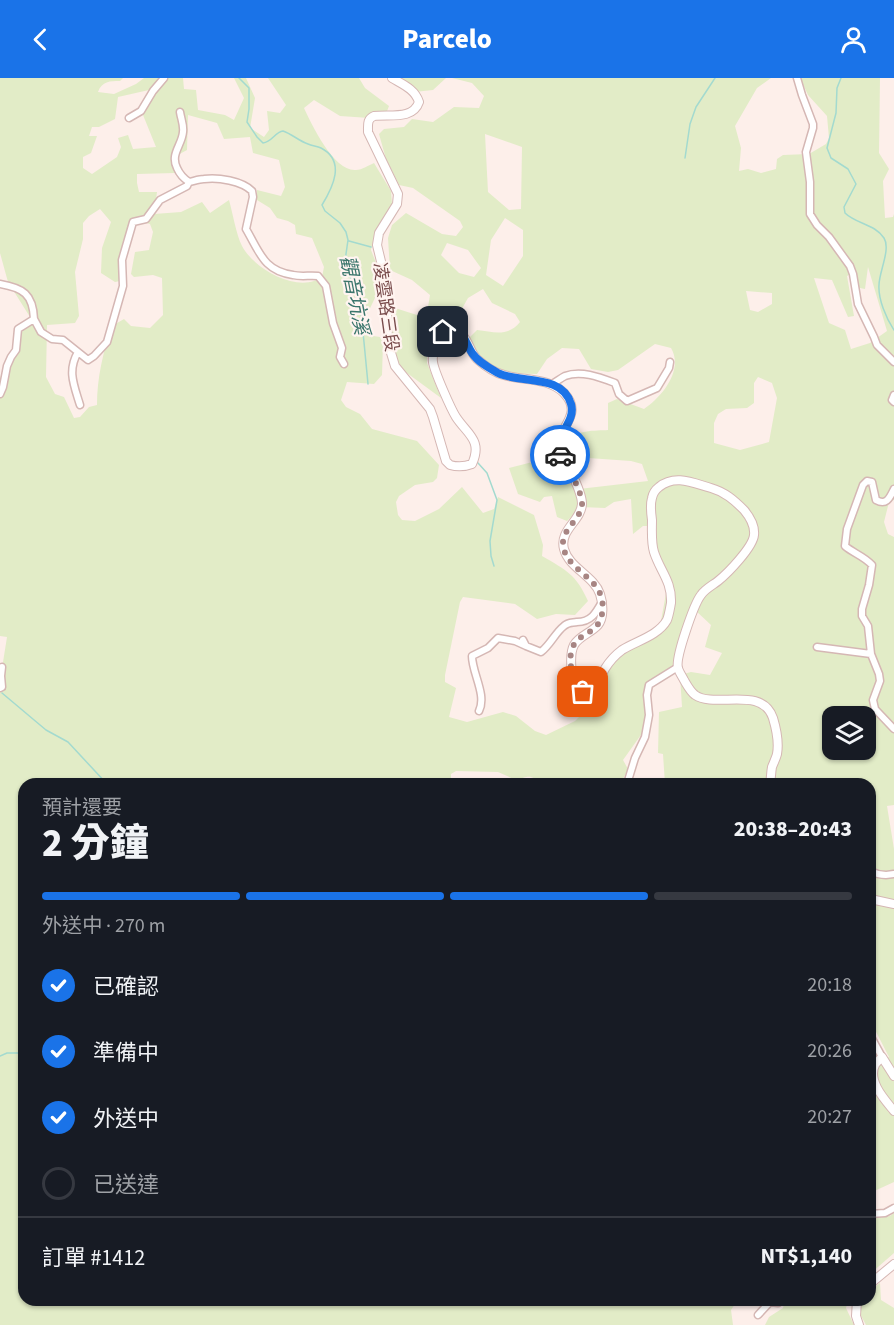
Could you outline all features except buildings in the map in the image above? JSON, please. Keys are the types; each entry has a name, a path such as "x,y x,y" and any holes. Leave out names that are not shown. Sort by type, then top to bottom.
{"street":[{"path":"129,118 141,111 164,78"},
{"name":"凌雲路三段","path":"392,78 416,94 419,102 417,107 406,115 374,116 368,122 368,132 398,194 397,204 379,233 377,245 386,282 388,344 395,366 430,409 446,460 454,466 464,467 472,464 475,442 456,416 435,369 433,360 435,348 443,332 457,331 464,336 476,358 501,375 552,384"},
{"path":"797,78 813,124 806,152 810,182 810,214 850,266 858,304 877,345 894,362"},
{"path":"180,112 183,134 174,156 174,162 182,177 189,182"},
{"path":"0,284 15,286 26,294 41,332 52,339 63,340 88,360 107,342 123,285 122,260 132,222 146,219 160,200 187,186 189,182 215,178 242,183 252,191 253,197 246,229 265,262 275,271 291,275 318,276 326,285 333,323 342,348 339,357 344,364"},
{"path":"0,394 10,357 16,350 18,329 34,319"},
{"path":"78,352 73,361 71,375 80,405"},
{"path":"670,362 657,388 627,401 619,394 615,383 594,375 565,376 552,384 565,394 571,403 572,414 557,446 558,453 569,469 582,506 565,532 562,541 564,550 568,558 599,591 602,602 599,625 572,647 570,660 576,686 579,691 594,691 612,658 659,629 667,620 670,609 669,582 652,543 651,503 655,490 662,484 679,479 721,491 732,498 748,515 754,527 754,534 752,542 728,573 701,594 679,654 678,667 688,687 697,696 710,699 757,701 767,708 772,716 777,746 771,778"},
{"path":"894,395 892,400 894,402"},
{"path":"894,489 890,498 886,502 881,502 876,500 873,482 863,485 845,539 845,546 872,565 862,616 868,626 871,654 880,681 873,700 875,710 894,729"},
{"path":"479,711 481,707 480,688 476,680 472,656 488,648 498,638 525,643 542,652 562,627 589,620 596,614 602,602"},
{"path":"817,647 871,654"},
{"path":"0,688 2,687 2,667"},
{"path":"629,778 645,737 649,715 647,695 649,685 678,667"},
{"path":"876,874 886,876 894,874"},
{"path":"876,900 894,904"},
{"path":"876,1046 894,1076"},
{"path":"876,1064 882,1057"},
{"path":"876,1083 880,1094 894,1111"},
{"path":"876,1214 885,1213 894,1208"},
{"path":"876,1279 894,1264"},
{"path":"758,1315 766,1306"},
{"path":"857,1306 856,1316 859,1325"}],"green space":[{"path":"0,78 123,78 120,81 104,84 98,92 114,94 144,78 183,78 184,89 196,90 198,110 225,115 234,120 244,98 234,78 246,78 255,98 250,128 264,137 269,130 267,111 280,113 286,105 268,78 359,78 365,88 389,106 384,119 340,116 314,100 304,108 325,146 340,164 348,169 356,170 374,163 391,191 392,204 376,231 371,250 383,281 363,323 367,335 380,337 383,343 382,375 374,384 347,382 341,400 346,407 360,414 372,429 417,441 439,465 437,478 433,482 415,485 399,496 396,502 398,515 402,520 415,521 439,509 462,487 483,513 494,509 498,497 534,515 543,545 542,556 564,569 579,585 588,601 575,615 556,614 537,619 515,604 463,597 460,602 445,675 445,682 456,688 449,717 467,722 503,712 516,716 535,731 546,735 575,721 590,706 597,679 604,667 658,627 667,588 650,526 643,526 633,534 631,499 614,502 605,508 581,507 567,521 557,517 552,496 544,497 540,502 518,494 509,468 556,456 569,483 579,489 648,481 642,464 631,461 574,457 567,453 568,444 571,438 580,433 608,430 608,403 617,399 644,409 651,404 664,390 673,374 674,356 671,348 655,344 618,370 608,372 591,369 579,349 562,348 547,359 537,374 503,373 481,360 471,345 470,337 477,330 506,332 520,322 515,314 492,303 483,289 468,298 459,314 438,330 427,345 427,363 441,398 392,362 390,312 395,308 420,316 428,307 430,295 412,280 390,270 388,238 392,225 406,213 442,234 456,236 463,227 460,221 413,188 399,185 386,159 379,134 384,129 404,127 412,119 433,122 454,107 479,108 484,96 472,83 452,78 771,78 757,88 735,126 741,148 739,171 748,169 761,173 776,169 777,159 783,155 809,154 826,144 829,138 827,116 808,95 800,78 880,78 879,153 889,169 883,181 885,218 893,217 894,214 894,500 889,502 884,522 888,534 894,537 894,805 887,806 894,849 894,1107 888,1104 888,1111 894,1116 894,1182 876,1190 876,1060 889,1057 876,1032 876,899 881,898 876,895 876,778 665,778 663,754 658,753 659,712 682,707 680,675 691,672 710,675 722,653 705,647 711,625 695,610 679,661 650,685 643,732 623,760 628,769 624,778 512,778 498,772 456,771 451,774 451,778 18,778 18,1306 734,1306 731,1310 733,1325 0,1325 0,681 7,637 0,636 0,379 4,365 30,317 8,282 0,253","holes":["149,90 150,104 143,115 156,147 133,149 128,135 118,138 121,147 117,157 92,174 83,168 83,157 91,153 97,136 89,136 92,127 99,127 115,119 118,97","188,115 217,123 224,139 250,137 253,153 279,160 285,187 281,196 257,190 257,200 270,208 277,218 295,225 296,234 312,238 324,267 322,277 304,283 294,282 263,268 247,254 242,246 229,200 210,213 202,202 181,212 154,214 157,192 139,192 137,174 175,173 174,157 187,150","485,134 522,147 521,209 509,210 488,192","100,209 111,222 102,248 101,273 115,282 120,281 120,267 134,226 142,222 150,224 153,232 149,250 135,252 131,274 134,277 153,275 162,278 163,315 150,328 131,326 124,319 112,326 101,365 97,405 89,407 80,417 74,418 64,397 55,394 46,377 47,325 75,323 79,316 75,272 83,239 83,223","505,218 523,230 523,256 503,286 486,275 491,240","447,243 468,250 481,268 474,277 459,273 441,255","868,267 887,331 870,343 851,349 845,330 829,323 814,278 832,280 848,317 854,316 847,276 851,274 855,287 865,289","746,291 772,293 772,304 758,312 750,310","758,377 772,383 777,398 769,442 740,450 714,443 714,423 718,414 726,409 747,408 754,403 754,383"]},
{"path":"400,78 446,78 433,90 414,92"},
{"path":"894,1213 894,1253 876,1269 876,1218"},
{"path":"880,1283 881,1300 894,1308 894,1325 866,1325 859,1312 860,1306 876,1306 876,1286"},
{"path":"784,1306 847,1306 854,1325 765,1325 769,1317"}],"waterway":[{"name":"觀音坑溪","path":"239,78 249,88 247,122 263,143 283,131 305,143 321,148 329,153 333,160 335,175 322,205 346,232 348,240 345,261 361,311 368,384"},
{"path":"685,158 690,124 696,107 715,78"},
{"path":"841,78 837,88 836,113 827,148 831,158 848,169 856,184 844,207 845,213 854,220 876,230 886,243 879,290 883,308 894,330"},
{"path":"349,241 371,247"},
{"path":"478,463 487,473 497,500 490,541 494,566"},
{"path":"2,693 46,730 68,742 101,778"},
{"path":"0,1056 7,1053 18,1053"}],"way so far":[{"path":"560,455 569,469 582,506 565,532 562,541 564,550 568,558 599,591 602,602 599,625 572,647 570,660 573,674 576,686 579,691 583,692"}],"route":[{"path":"443,332 457,331 464,336 476,358 501,375 552,384 565,394 571,403 572,414 557,446 560,455"}]}
